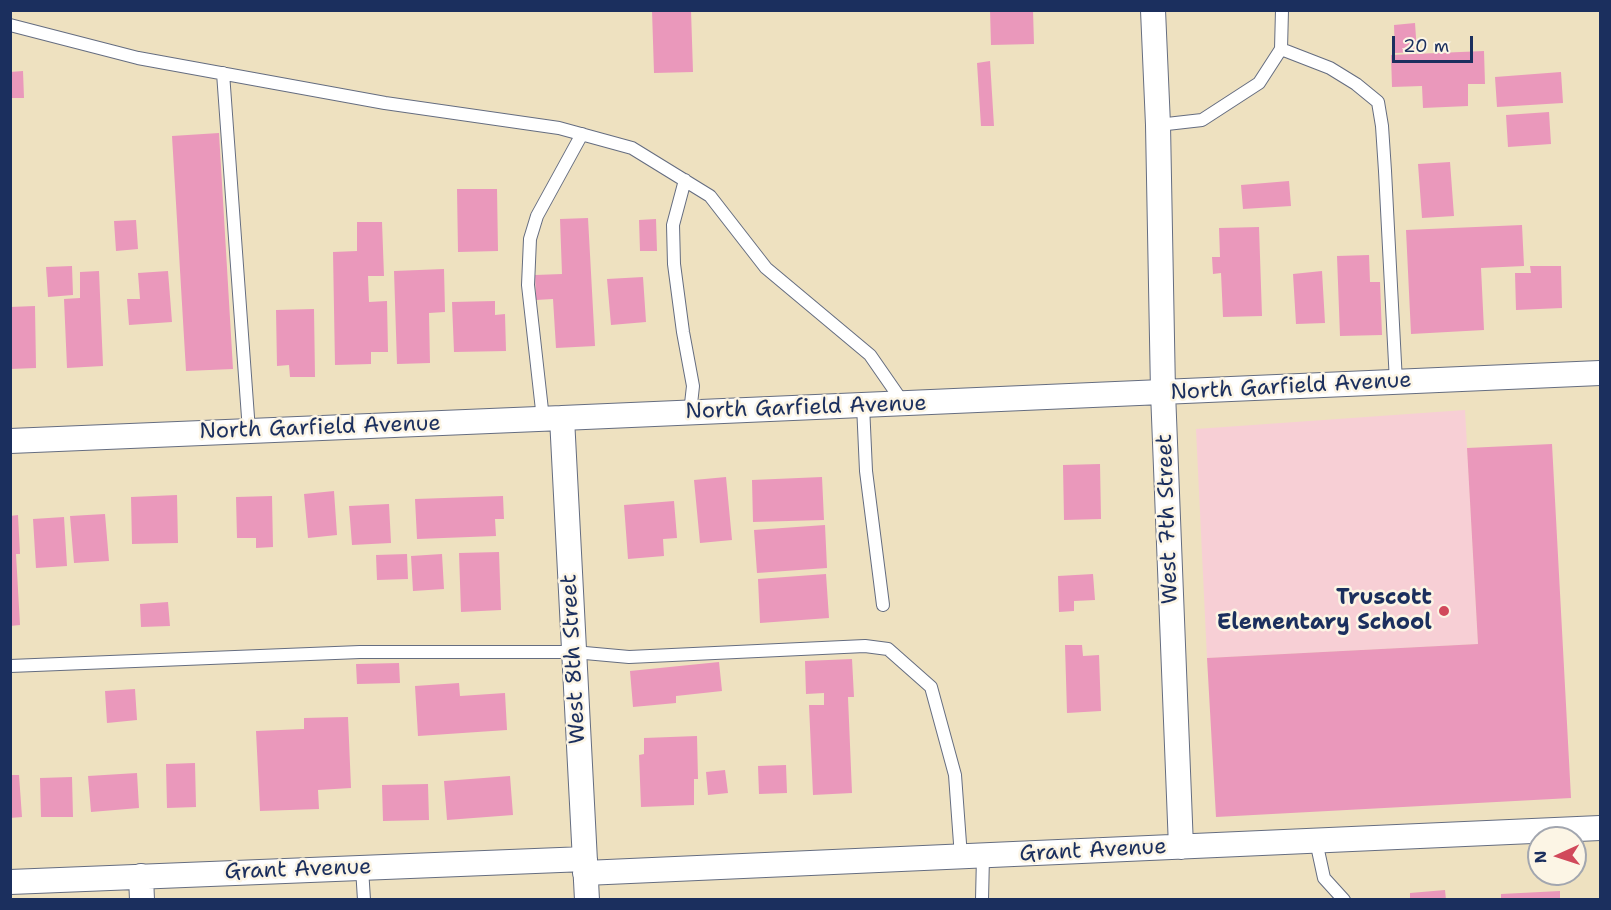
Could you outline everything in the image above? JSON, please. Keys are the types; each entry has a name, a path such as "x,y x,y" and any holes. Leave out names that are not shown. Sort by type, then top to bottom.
{"street":[{"name":"West 7th Street","path":"1153,10 1158,125 1163,393 1181,847"},
{"name":"North Garfield Avenue","path":"10,441 1600,373"},
{"name":"West 8th Street","path":"552,419 574,652 587,900"},
{"name":"Grant Avenue","path":"10,882 141,888 362,868 585,866 972,856 1600,828"}],"lane":[{"path":"1158,125 1202,120 1259,83 1281,49 1282,10"},
{"path":"10,25 138,58 385,103 559,128 632,148 710,196 766,268 870,356 904,404"},
{"path":"1281,49 1330,68 1356,84 1378,102 1385,171 1396,382"},
{"path":"223,73 249,431"},
{"path":"552,419 528,285 530,239 537,216 582,134"},
{"path":"685,180 673,225 674,264 693,386 690,413"},
{"path":"863,405 866,471 883,605"},
{"path":"10,666 360,652 574,652 629,657 865,646 888,649 931,687 955,775 982,900"},
{"path":"1316,841 1324,878 1344,900"},
{"path":"362,868 364,900"}],"shaded area":[{"path":"1465,410 1478,644 1207,658 1196,429"}],"building":[{"path":"652,10 691,10 693,72 654,73"},
{"path":"990,10 1033,10 1034,44 991,45"},
{"path":"1415,23 1417,52 1395,53 1394,25"},
{"path":"1484,51 1485,84 1468,84 1468,106 1423,108 1422,86 1392,87 1391,55"},
{"path":"990,61 994,126 981,126 977,63"},
{"path":"23,71 24,98 10,98 10,72"},
{"path":"1561,72 1563,103 1497,107 1495,77"},
{"path":"1549,112 1551,144 1508,147 1506,115"},
{"path":"219,133 233,369 186,371 172,136"},
{"path":"1450,162 1454,216 1422,218 1418,164"},
{"path":"1289,181 1291,206 1243,209 1241,185"},
{"path":"457,189 497,189 498,251 458,252"},
{"path":"588,218 595,346 556,348 553,299 536,300 535,275 562,274 560,219"},
{"path":"656,219 657,251 640,251 639,220"},
{"path":"136,220 138,249 116,251 114,221"},
{"path":"357,222 382,222 384,276 368,276 369,302 387,301 388,352 371,352 371,364 335,365 333,252 357,251"},
{"path":"1522,225 1524,266 1481,268 1484,330 1411,334 1406,230"},
{"path":"1259,227 1262,316 1223,317 1221,273 1213,274 1212,257 1220,257 1219,228"},
{"path":"1369,255 1370,282 1380,282 1382,335 1340,336 1337,256"},
{"path":"72,266 73,295 48,297 46,267"},
{"path":"1530,266 1561,266 1562,308 1516,310 1515,273 1531,273"},
{"path":"444,269 445,312 429,313 430,363 397,364 394,271"},
{"path":"99,271 103,366 67,368 64,299 80,298 80,272"},
{"path":"168,271 172,322 129,325 127,299 140,299 138,273"},
{"path":"1322,271 1325,323 1296,324 1293,274"},
{"path":"643,277 646,322 611,325 607,279"},
{"path":"495,301 495,315 505,314 506,351 454,352 452,302"},
{"path":"35,306 36,368 10,369 10,307"},
{"path":"314,309 315,377 290,377 289,365 277,366 276,310"},
{"path":"1552,444 1571,798 1216,817 1207,658 1478,644 1467,448"},
{"path":"1100,464 1101,519 1064,520 1063,465"},
{"path":"726,477 732,540 700,543 694,480"},
{"path":"822,477 824,520 753,522 752,480"},
{"path":"334,491 337,535 308,538 304,494"},
{"path":"177,495 178,543 132,544 131,497"},
{"path":"272,496 273,547 256,548 256,538 237,538 236,497"},
{"path":"503,496 504,519 495,519 496,536 417,539 415,499"},
{"path":"674,501 677,538 663,539 664,556 628,559 624,505"},
{"path":"389,504 391,543 352,545 349,506"},
{"path":"105,514 109,561 74,563 70,516"},
{"path":"18,515 20,554 16,554 20,625 10,626 10,516"},
{"path":"64,517 67,566 36,568 33,519"},
{"path":"825,525 827,568 757,573 754,530"},
{"path":"499,552 501,610 461,612 459,553"},
{"path":"407,554 408,579 377,580 376,555"},
{"path":"442,554 444,589 413,591 411,556"},
{"path":"826,574 829,618 760,623 758,579"},
{"path":"1093,574 1095,600 1074,601 1074,611 1059,612 1058,576"},
{"path":"168,602 170,626 141,627 140,604"},
{"path":"1065,645 1082,645 1083,656 1099,655 1101,711 1067,713"},
{"path":"852,659 854,697 848,697 852,793 813,795 809,705 824,705 824,693 806,694 805,661"},
{"path":"719,662 722,691 676,696 676,703 633,707 630,671"},
{"path":"399,663 400,683 357,684 356,664"},
{"path":"459,683 460,696 505,693 507,730 418,736 415,686"},
{"path":"135,689 137,720 107,723 105,691"},
{"path":"348,717 351,788 318,790 319,809 260,811 256,731 304,729 304,718"},
{"path":"697,736 698,779 694,779 694,805 641,807 639,755 644,754 644,738"},
{"path":"195,763 196,807 167,808 166,764"},
{"path":"786,765 787,793 759,794 758,766"},
{"path":"725,770 728,793 708,795 706,772"},
{"path":"137,773 139,808 91,812 88,776"},
{"path":"10,775 19,775 22,817 10,818"},
{"path":"510,776 513,815 447,820 444,781"},
{"path":"72,777 73,817 41,817 40,778"},
{"path":"428,784 429,820 383,821 382,785"},
{"path":"1445,890 1446,900 1410,900 1410,893"},
{"path":"1560,891 1560,900 1501,900 1501,894"}],"place":[{"name":"Truscott Elementary School","path":"1444,611"}]}
